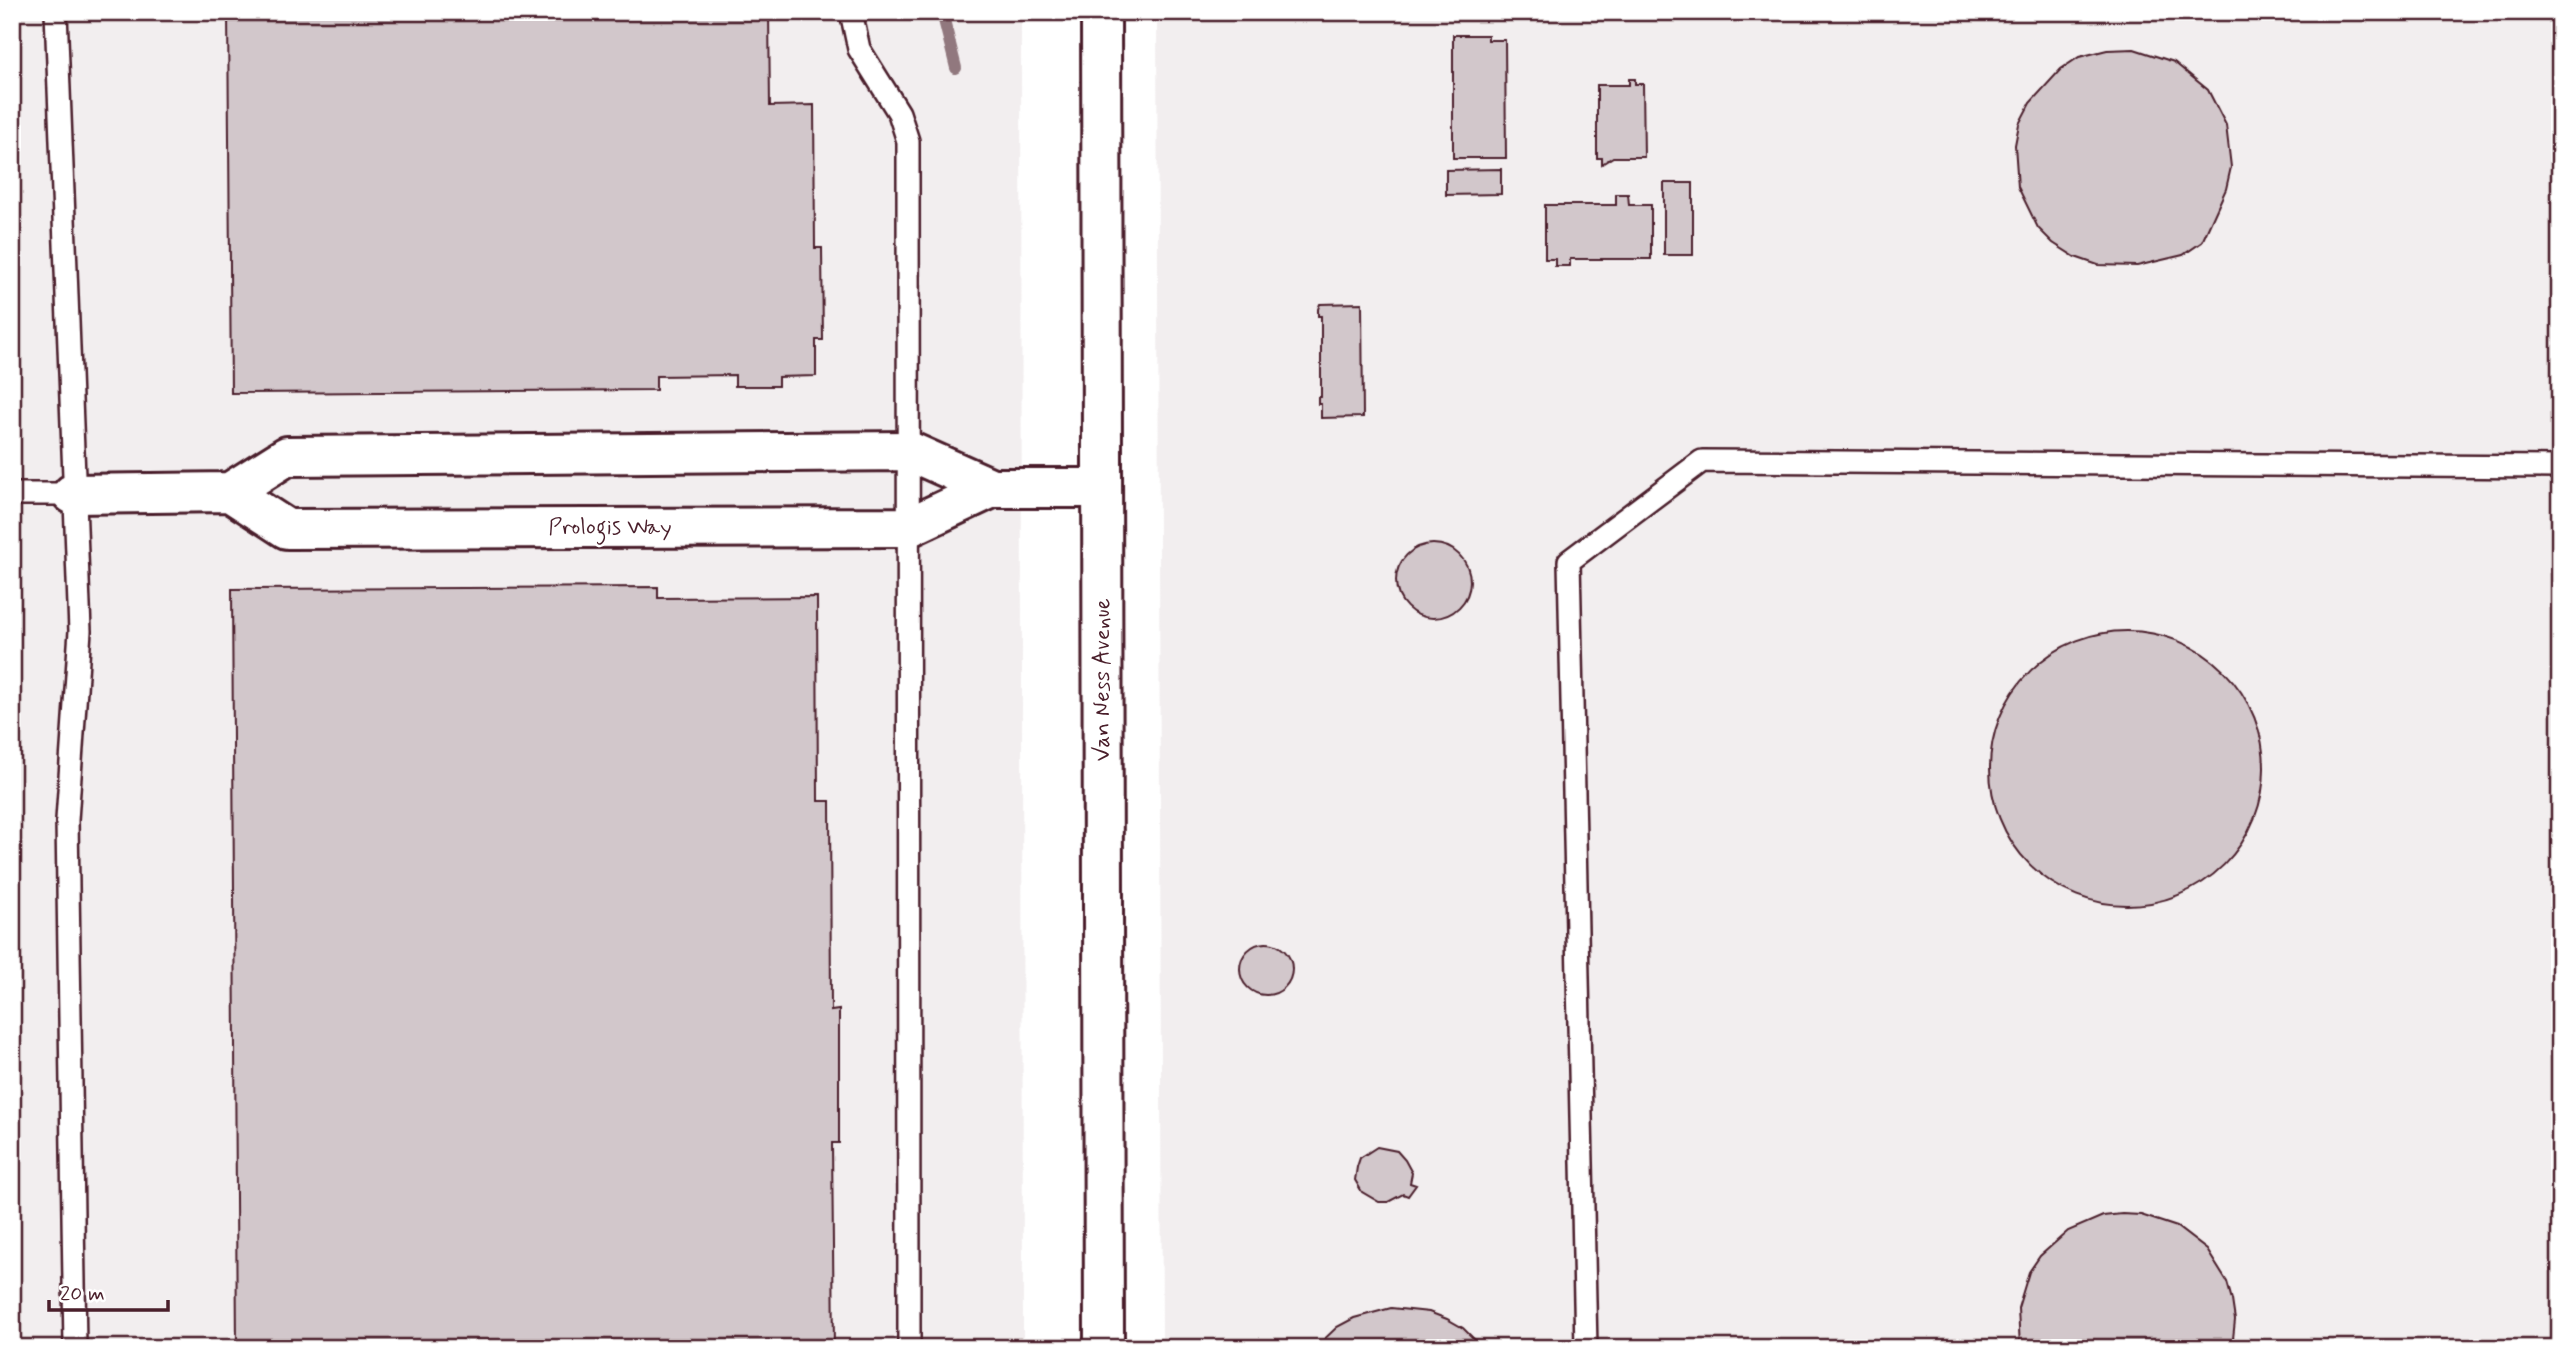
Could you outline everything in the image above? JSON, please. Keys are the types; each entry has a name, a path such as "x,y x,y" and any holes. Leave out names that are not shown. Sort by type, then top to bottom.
{"street":[{"name":"Van Ness Avenue","path":"1101,12 1104,1348"},
{"name":"Prologis Way","path":"992,488 909,527 287,529 230,492 287,456 909,451 992,488 1102,488"},
{"path":"72,494 230,492"}],"lane":[{"path":"56,12 79,631 67,820 75,1348"},
{"path":"851,12 859,48 899,113 908,141 909,1348"},
{"path":"1586,1348 1569,561 1702,461 2560,467"},
{"path":"12,494 72,494"}],"shaded area":[{"path":"12,12 1021,12 1023,1348 12,1348"},
{"path":"1157,12 2560,12 2560,1348 1162,1348"}],"building":[{"path":"228,12 769,12 770,106 814,105 815,248 822,248 823,340 816,340 816,376 778,377 778,386 735,386 735,375 656,376 656,390 231,393"},
{"path":"1453,35 1488,35 1488,40 1505,40 1506,158 1453,158"},
{"path":"2134,49 2174,62 2208,90 2226,125 2231,167 2226,189 2202,242 2183,255 2137,266 2098,265 2075,257 2053,243 2038,228 2018,187 2015,145 2019,124 2030,103 2061,69 2079,57 2107,50"},
{"path":"1629,79 1635,79 1635,84 1643,84 1644,157 1613,157 1602,164 1602,158 1597,158 1597,85 1629,85"},
{"path":"1501,169 1501,194 1446,195 1446,170"},
{"path":"1664,183 1693,183 1693,255 1664,255"},
{"path":"1616,194 1628,194 1629,205 1651,205 1651,259 1570,259 1570,266 1555,266 1555,259 1545,259 1545,205 1616,205"},
{"path":"1362,303 1363,417 1321,418 1318,397 1321,397 1321,316 1318,316 1318,309 1320,304"},
{"path":"1426,544 1440,544 1454,550 1464,560 1470,581 1468,595 1454,612 1440,618 1426,618 1412,612 1402,602 1396,588 1396,574 1402,560 1412,550"},
{"path":"658,587 658,598 817,597 818,801 830,801 831,1011 839,1010 839,1143 832,1143 834,1348 237,1348 232,589"},
{"path":"2127,631 2167,637 2192,647 2224,671 2248,703 2258,728 2264,768 2258,808 2248,833 2224,865 2192,889 2167,899 2127,905 2087,899 2062,889 2030,865 2006,833 1996,808 1990,768 1996,728 2006,703 2030,671 2062,647 2087,637"},
{"path":"1266,943 1285,950 1292,969 1285,988 1266,995 1247,988 1240,969 1247,950"},
{"path":"1377,1147 1397,1151 1405,1160 1412,1173 1410,1183 1416,1185 1408,1196 1403,1194 1388,1202 1379,1202 1362,1192 1355,1180 1360,1158"},
{"path":"2141,1215 2177,1227 2207,1250 2227,1282 2232,1300 2235,1320 2232,1348 2020,1348 2018,1308 2029,1272 2040,1256 2068,1231 2103,1216"},
{"path":"1391,1308 1429,1312 1447,1319 1463,1328 1483,1348 1315,1348 1337,1327 1354,1318"}],"waterway":[{"path":"942,12 956,68"}]}
